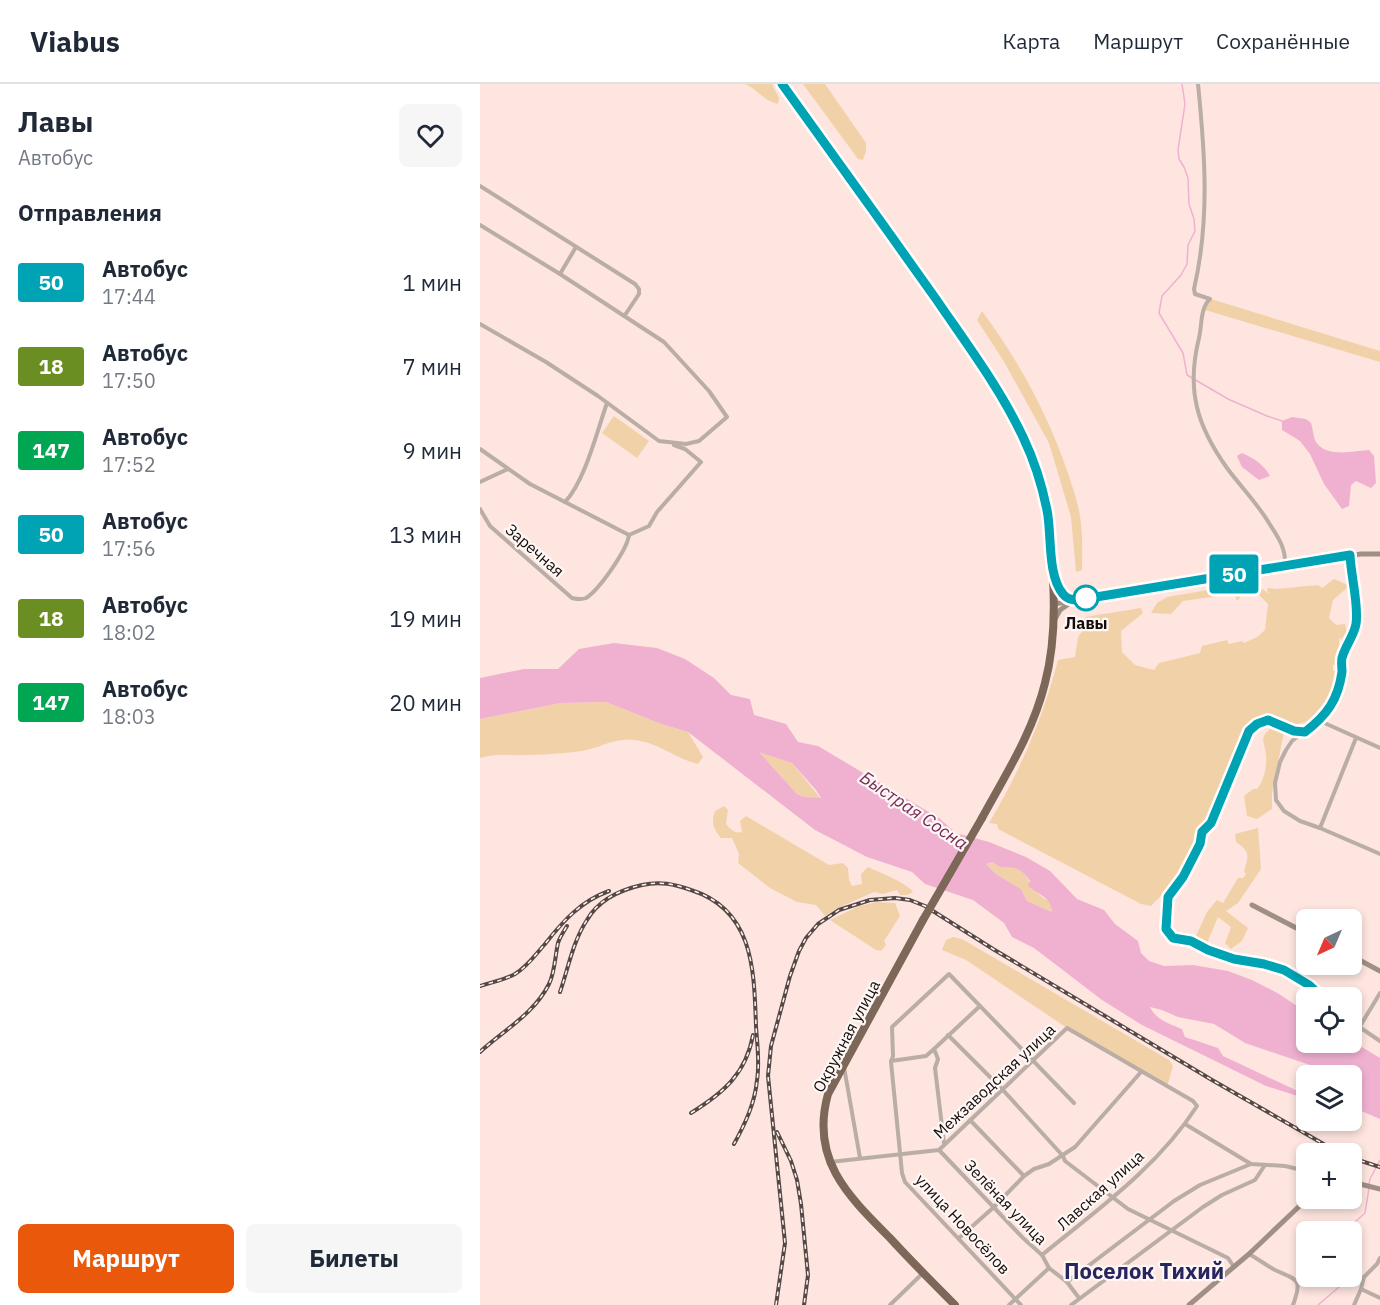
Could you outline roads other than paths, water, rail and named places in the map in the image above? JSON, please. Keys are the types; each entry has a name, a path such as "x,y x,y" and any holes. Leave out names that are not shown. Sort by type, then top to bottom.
{"highway":[{"name":"Окружная улица","path":"782,84 925,283 1012,415 1029,450 1041,484 1050,533 1054,621 1046,681 1027,737 843,1064 828,1094 823,1117 824,1139 830,1162 834,1173 848,1194 955,1305"}],"main road":[{"path":"1054,604 1350,555 1380,554"},
{"path":"1053,572 1062,594 1075,600"},
{"path":"1054,621 1060,610 1075,600"},
{"path":"1252,905 1296,928"},
{"path":"1362,961 1380,971"},
{"path":"1362,1185 1380,1189"},
{"path":"1189,1305 1249,1254 1296,1209"}],"street":[{"path":"1198,84 1205,158 1205,202 1201,256 1194,289 1195,294 1210,299 1204,309 1194,357 1193,386 1198,415 1205,434 1227,468 1260,508 1280,540 1286,552 1285,565"},
{"path":"480,186 639,289 639,294 625,315"},
{"path":"480,225 560,273 664,342 709,392 727,417 699,441 686,444 659,441 546,362 480,324"},
{"path":"560,273 576,247"},
{"path":"565,502 571,496 580,476 607,403"},
{"path":"480,449 530,484 629,535 649,526 657,512 701,462 685,448 664,441"},
{"path":"480,482 508,469"},
{"name":"Заречная","path":"480,509 490,526 572,598 582,600 588,597 623,553 629,535"},
{"path":"1350,555 1351,576 1357,606 1356,626 1342,658 1338,691 1334,704 1320,721 1292,741 1280,762 1275,783 1276,800 1284,812 1300,821 1380,854"},
{"path":"1305,732 1294,731 1268,720 1257,724 1249,731 1211,823 1202,832 1200,844 1183,877 1168,897 1166,929 1173,938 1191,941 1234,959 1284,970 1311,987"},
{"path":"1320,721 1380,748"},
{"path":"1320,828 1356,738"},
{"name":"улица Новосёлов","path":"980,1006 949,974 892,1027 893,1056 891,1060 901,1154 905,1182 1021,1305"},
{"path":"1362,1023 1380,993"},
{"path":"891,1060 926,1056 980,1006 1074,1103"},
{"name":"Межзаводская улица","path":"830,1162 939,1150 1066,1028 1141,1072"},
{"path":"1362,1030 1380,1041"},
{"path":"948,1035 1002,1089 1065,1161 1128,1209 1228,1258 1234,1267"},
{"path":"934,1049 938,1059 935,1068 945,1143"},
{"path":"843,1064 860,1158"},
{"path":"959,1238 994,1207 1023,1176 1063,1156 1075,1147 1141,1072"},
{"name":"Лавская улица","path":"1042,1255 1131,1182 1185,1124 1197,1106 1141,1072"},
{"path":"970,1120 1023,1176"},
{"path":"1185,1124 1251,1164 1296,1169"},
{"name":"Зелёная улица","path":"939,1150 1042,1255 1049,1268 1067,1282 1079,1298"},
{"path":"1067,1282 1200,1185 1251,1164"},
{"path":"1071,1305 1203,1207 1222,1195 1255,1180 1265,1166"},
{"path":"1249,1254 1296,1280 1298,1285 1293,1305"},
{"path":"1354,1305 1364,1277 1380,1258"},
{"path":"1009,1305 1049,1268"},
{"path":"890,1305 923,1273"},
{"path":"1361,1289 1380,1298"}],"water":[{"path":"1292,417 1306,419 1311,423 1316,442 1326,450 1341,452 1369,450 1374,456 1376,483 1371,488 1356,481 1351,485 1349,506 1342,509 1324,484 1310,454 1300,441 1282,430 1282,421"},
{"path":"1242,453 1258,462 1270,476 1259,480 1242,467 1237,456"},
{"name":"Быстрая Сосна","path":"614,643 657,648 685,659 714,678 731,695 750,699 754,715 786,724 798,742 818,746 939,818 956,833 989,842 1026,857 1050,871 1077,899 1104,910 1115,924 1138,941 1141,953 1149,961 1164,966 1193,965 1228,971 1279,994 1296,1005 1296,1053 1362,1053 1362,1047 1380,1058 1380,1119 1362,1111 1362,1065 1310,1065 1245,1043 1214,1024 1178,1017 1150,1007 1160,1018 1182,1029 1185,1037 1218,1048 1223,1056 1296,1090 1296,1095 1266,1086 1142,1025 1102,1000 1034,948 1012,937 1004,923 973,900 925,884 912,872 867,857 815,830 688,732 606,702 561,703 480,719 480,678 524,669 558,669 579,649","holes":["759,752 792,763 816,790 821,798 797,794","992,862 1000,867 1020,870 1030,881 1028,886 1047,900 1052,912 1027,901 1021,889 996,874 986,864"]}],"waterway":[{"path":"1182,84 1185,104 1178,150 1179,159 1188,178 1189,204 1195,231 1188,245 1187,264 1181,275 1162,296 1159,313 1183,353 1187,375 1228,399 1282,421"},
{"path":"1369,1184 1380,1160"},
{"path":"1356,1221 1365,1213 1369,1188"},
{"path":"1318,1305 1339,1287"}],"railway":[{"path":"560,992 582,928 598,906 618,893 649,884 673,885 712,899 727,912 739,927 751,964 758,1060 752,1105 734,1144"},
{"path":"480,986 515,974 531,960 573,913 590,900 609,891"},
{"path":"776,1305 785,1243 768,1076 771,1046 790,976 806,938 818,924 839,910 870,900 895,898 910,900 925,906 1212,1080 1322,1143"},
{"path":"480,1052 527,1013 543,995 553,974 558,943 567,926"},
{"path":"691,1113 723,1090 739,1072 750,1049 753,1035"},
{"path":"777,1132 791,1161 801,1204 808,1275 804,1305"},
{"path":"1362,1161 1380,1167"}],"place":[{"name":"Лавы","path":"1086,598"}],"district":[{"name":"Поселок Тихий","path":"1144,1270"}]}
